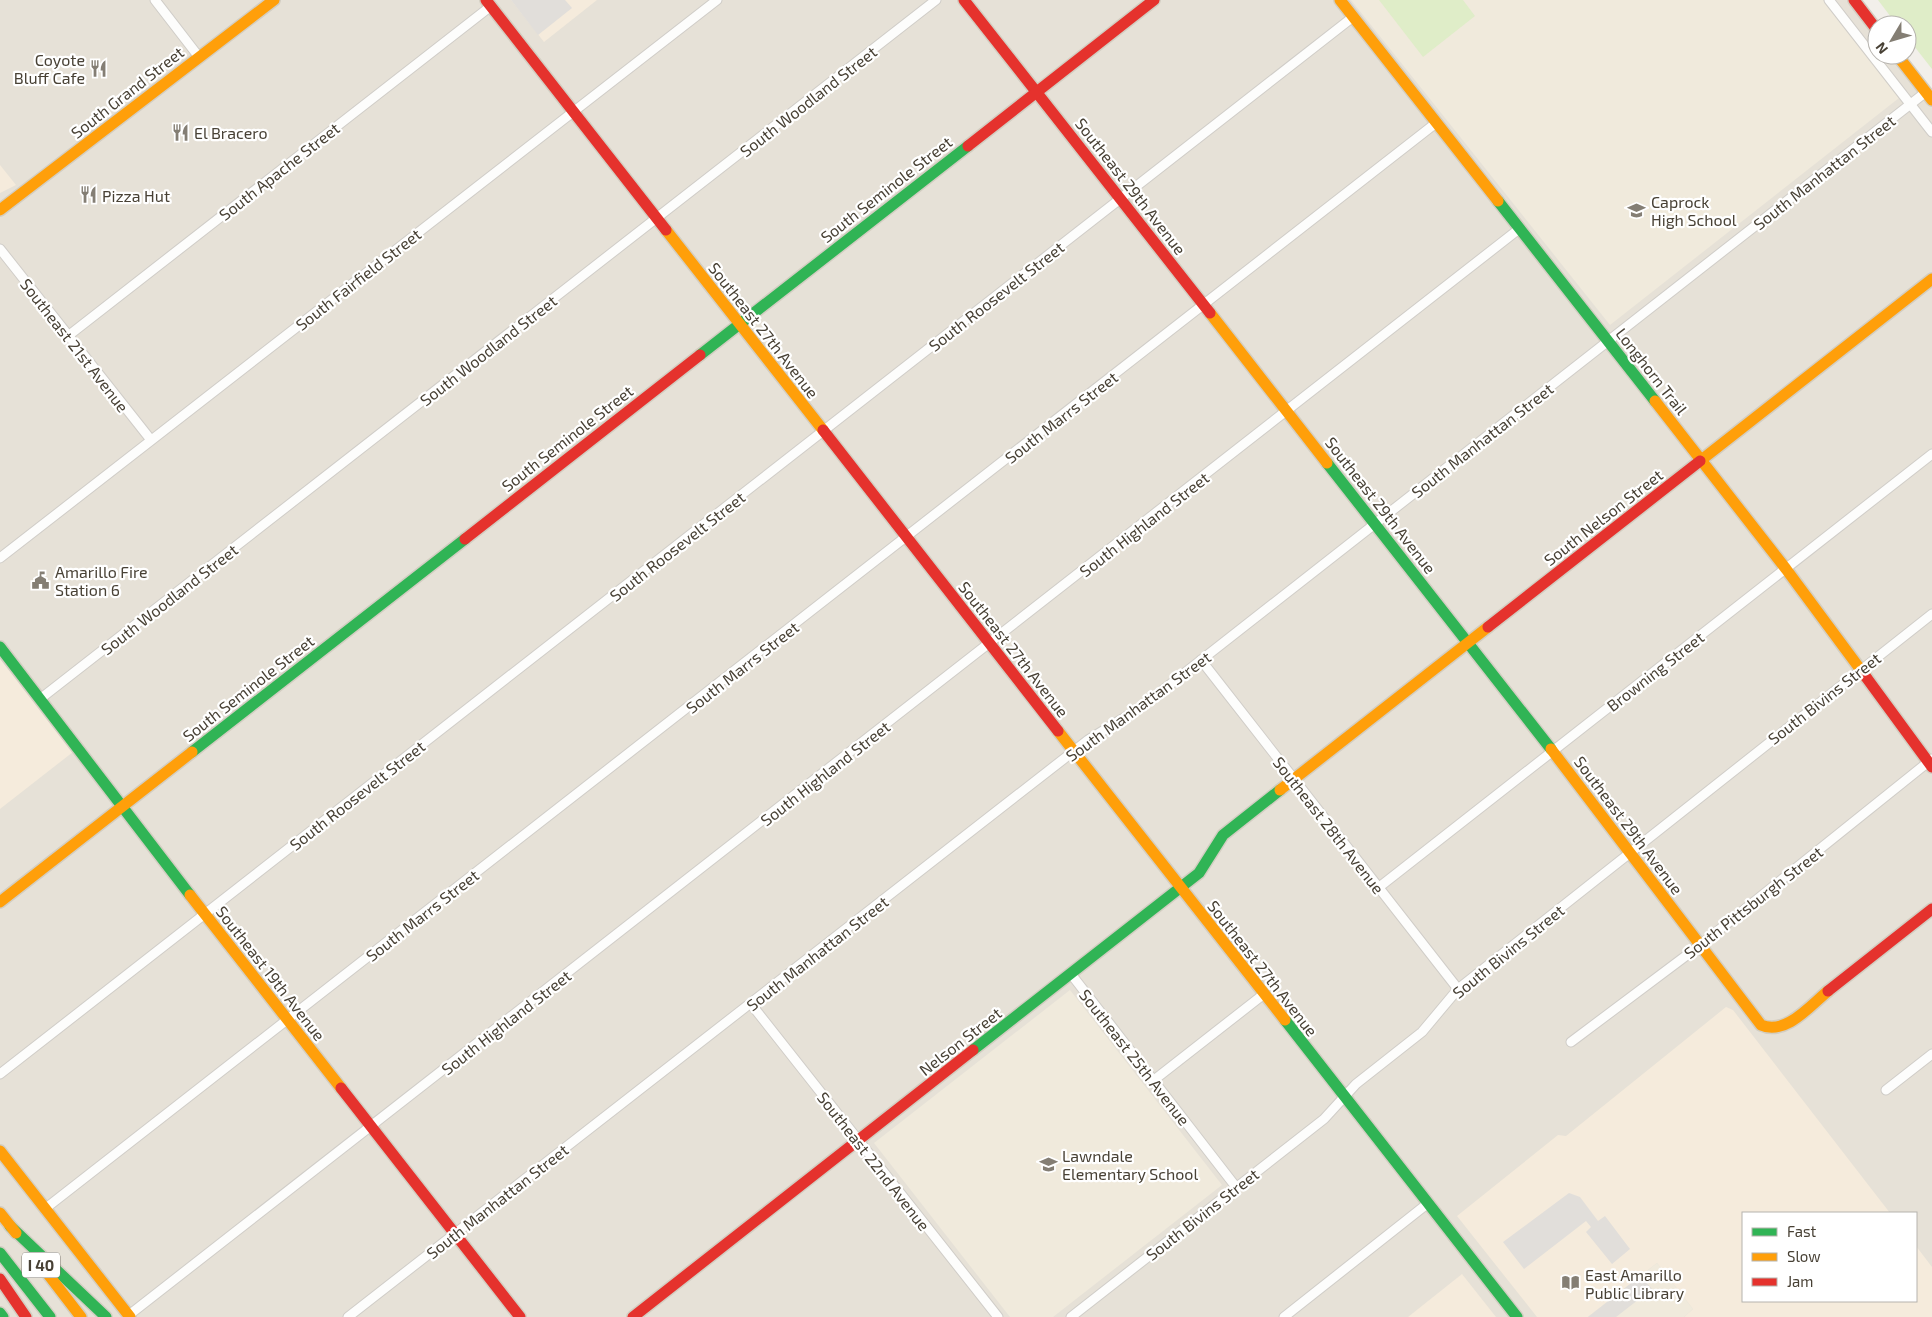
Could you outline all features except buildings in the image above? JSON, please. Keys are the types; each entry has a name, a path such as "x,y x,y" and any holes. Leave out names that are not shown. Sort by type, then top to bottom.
{"main road":[{"name":"South Grand Street","path":"0,210 274,0"},
{"name":"Southeast 29th Avenue","path":"964,0 1553,751 1631,852 1699,946 1761,1025 1770,1029 1784,1026 1932,910"},
{"name":"South Seminole Street","path":"0,902 1154,0"},
{"name":"Longhorn Trail","path":"1340,0 1786,569 1931,763"},
{"path":"1854,0 1867,17"},
{"name":"Southeast 27th Avenue","path":"488,3 1516,1317"},
{"path":"1905,65 1929,96"},
{"name":"South Nelson Street","path":"1294,780 1932,279"},
{"name":"Southeast 19th Avenue","path":"0,647 204,914 520,1317"},
{"name":"Nelson Street","path":"633,1317 859,1142 1180,888 1208,862 1223,835 1294,780"},
{"path":"0,1151 130,1316"},
{"name":"I 40","path":"0,1213 81,1317"},
{"path":"10,1226 46,1257 73,1288 106,1317"},
{"name":"I 40","path":"0,1253 50,1317"},
{"path":"0,1279 26,1317"},
{"path":"0,1314 3,1317"}],"street":[{"path":"155,0 199,57"},
{"name":"South Fairfield Street","path":"0,558 717,0"},
{"name":"South Woodland Street","path":"40,699 936,0"},
{"path":"1829,0 1932,132"},
{"name":"South Apache Street","path":"68,336 488,3"},
{"name":"South Roosevelt Street","path":"0,1074 1353,16"},
{"name":"South Manhattan Street","path":"348,1317 1074,752 1106,728 1140,708 1910,104 1929,96"},
{"name":"South Marrs Street","path":"46,1208 907,538 1436,123"},
{"name":"South Highland Street","path":"130,1316 1519,229"},
{"name":"Southeast 21st Avenue","path":"0,249 151,440"},
{"name":"Browning Street","path":"1378,888 1932,454"},
{"name":"South Bivins Street","path":"1071,1317 1324,1119 1356,1084 1422,1032 1458,989 1932,614"},
{"name":"Southeast 28th Avenue","path":"1201,660 1458,989"},
{"name":"South Pittsburgh Street","path":"1571,1042 1699,946 1931,763"},
{"name":"Southeast 25th Avenue","path":"1071,974 1236,1187"},
{"path":"1154,1080 1264,994"},
{"name":"Southeast 22nd Avenue","path":"751,1004 998,1317"},
{"path":"1886,1090 1932,1054"},
{"path":"1284,1317 1427,1204"}],"shaded area":[{"path":"0,0 1850,0 1867,21 1867,65 1901,65 1932,104 1932,1317 0,1317"},
{"path":"511,0 597,0 544,42"},
{"path":"511,0 565,0 572,8 538,35"},
{"name":"Caprock High School","path":"1351,0 1823,0 1867,57 1867,65 1873,65 1899,98 1610,325"},
{"path":"0,165 16,185 0,193"},
{"path":"0,659 73,752 0,809"},
{"name":"Lawndale Elementary School","path":"1070,990 1222,1185 1053,1317 1010,1317 874,1143"},
{"path":"1726,1007 1733,1010 1889,1212 1742,1212 1742,1302 1917,1302 1917,1247 1932,1267 1932,1317 1684,1317 1693,1309 1657,1263 1588,1317 1537,1317 1457,1216 1558,1135 1566,1136"},
{"path":"1569,1193 1580,1197 1598,1221 1605,1216 1630,1249 1612,1264 1586,1232 1591,1227 1586,1221 1524,1269 1503,1242"},
{"path":"1657,1263 1693,1309 1684,1317 1588,1317"},
{"path":"1648,1270 1654,1278 1647,1283 1652,1289 1616,1317 1588,1317"},
{"path":"1462,1274 1496,1317 1408,1317"}],"green space":[{"path":"1379,0 1463,0 1475,16 1423,57"},
{"path":"1878,0 1932,0 1932,69 1917,50 1917,15 1889,15"}],"traffic: fast":[{"path":"700,355 968,146"},
{"path":"1498,201 1655,401"},
{"path":"1327,463 1551,749"},
{"path":"192,752 465,539"},
{"path":"0,647 190,895"},
{"path":"973,1050 1199,873 1223,835 1280,790"},
{"path":"1285,1020 1517,1317"},
{"path":"10,1226 106,1317"},
{"path":"0,1253 50,1317"},
{"path":"0,1313 3,1317"}],"traffic: slow":[{"path":"0,210 274,0"},
{"path":"1340,0 1498,201"},
{"path":"1905,65 1932,100"},
{"path":"666,230 823,430"},
{"path":"1700,461 1932,279"},
{"path":"1210,313 1327,463"},
{"path":"1655,401 1786,569 1866,677"},
{"path":"1280,790 1488,627"},
{"path":"1058,731 1285,1020"},
{"path":"1551,749 1761,1025 1770,1027 1788,1023 1797,1018 1828,991"},
{"path":"0,902 192,752"},
{"path":"190,895 341,1088"},
{"path":"0,1151 130,1317"},
{"path":"0,1213 16,1233"},
{"path":"41,1265 81,1317"}],"traffic: jam":[{"path":"486,0 666,230"},
{"path":"964,0 1210,313"},
{"path":"968,146 1154,0"},
{"path":"1854,0 1867,17"},
{"path":"465,539 700,355"},
{"path":"823,430 1058,731"},
{"path":"1488,627 1700,461"},
{"path":"1866,677 1932,767"},
{"path":"1828,991 1932,909"},
{"path":"633,1317 973,1050"},
{"path":"341,1088 520,1317"},
{"path":"0,1279 26,1317"}],"place":[{"name":"Coyote Bluff Cafe","path":"99,68"},
{"name":"El Bracero","path":"180,132"},
{"name":"Pizza Hut","path":"88,195"},
{"name":"Caprock High School","path":"1637,210"},
{"name":"Amarillo Fire Station 6","path":"41,580"},
{"name":"Lawndale Elementary School","path":"1048,1164"},
{"name":"East Amarillo Public Library","path":"1571,1283"}]}
